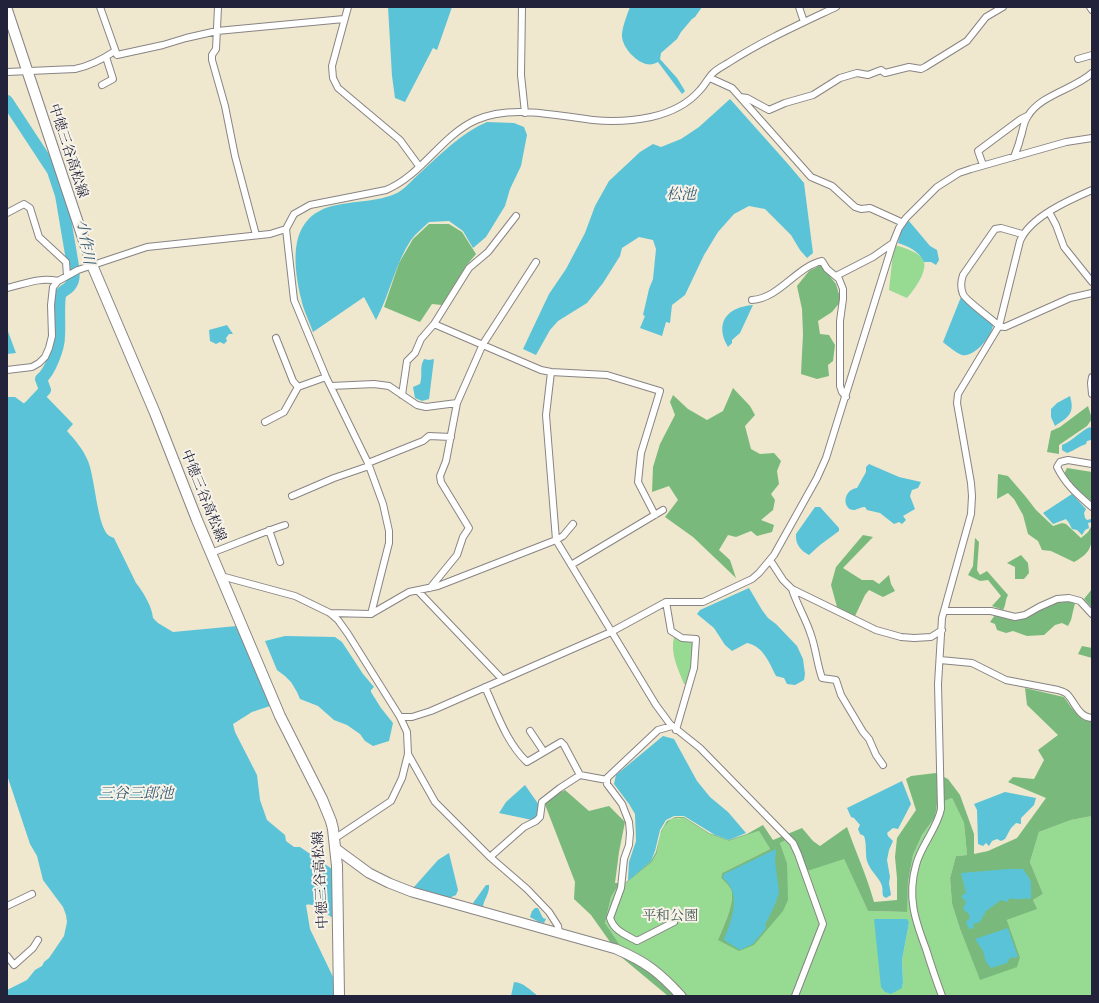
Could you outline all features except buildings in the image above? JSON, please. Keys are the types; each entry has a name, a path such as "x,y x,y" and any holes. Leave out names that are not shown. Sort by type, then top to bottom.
{"main road":[{"name":"中徳三谷高松線","path":"7,10 92,265 155,413 197,520 280,716 328,811 335,844 339,996"}],"street":[{"path":"100,7 117,55 216,31 344,19"},
{"path":"218,7 216,49 212,55 212,60 225,106 235,156 256,235"},
{"path":"348,7 332,66 333,78 338,88 383,124 400,140 419,166"},
{"path":"522,7 521,75 525,112"},
{"path":"799,7 804,22"},
{"path":"371,614 389,543 389,531 383,504 368,464 326,377 294,300 286,229 294,214 310,205 386,190 403,181 465,126 477,120 498,114 525,112 557,114 606,121 652,117 672,110 689,101 701,89 713,72 740,55 836,7"},
{"path":"740,97 747,98 769,110 785,102 813,95 840,78 857,73 868,75 881,70 885,72 909,67 921,69 967,41 986,18 1003,7"},
{"path":"7,72 75,69 86,67 115,51"},
{"path":"1078,59 1092,55"},
{"path":"102,85 113,79 106,57"},
{"path":"1014,157 1027,116 1032,110 1045,100 1092,73"},
{"path":"710,78 732,88 811,177 832,186 855,207 861,209 870,208 901,222"},
{"path":"983,165 978,152 1021,118 1027,116"},
{"path":"400,718 412,717 431,711 611,632 666,602 703,602 752,578 759,573 774,555 823,465 846,397 892,243 899,228 906,218 937,187 960,173 983,165 1066,142 1092,138"},
{"path":"942,996 914,916 912,901 913,878 916,864 939,817 941,809 938,684 942,630 944,611 971,514 971,483 957,403 958,394 999,326 1022,234 1034,222 1049,212 1092,190"},
{"path":"7,212 24,204 30,208 39,237 66,262 69,275"},
{"path":"1049,212 1056,225 1064,247 1092,282"},
{"path":"402,395 408,361 415,353 421,339 434,324 469,268 488,252 516,216"},
{"path":"1022,234 1001,228 995,229 963,275 961,281 965,298 999,326 1005,327 1070,298 1092,293"},
{"path":"7,370 32,367 45,357 52,336 53,287 58,281 78,270 147,246 270,234 286,229"},
{"path":"836,276 873,256 892,243"},
{"path":"752,300 760,299 781,288 801,272 817,262 822,261 826,269 839,279 843,289 840,321 840,386 846,397"},
{"path":"430,588 457,555 463,538 469,528 441,482 440,476 446,461 457,403 483,344 536,262"},
{"path":"7,288 34,280 58,281"},
{"path":"434,324 541,370 607,375 660,391 641,453 638,482 654,515"},
{"path":"276,338 293,381 298,388"},
{"path":"552,372 546,415 556,540 656,705 674,728 700,748 793,843 822,924 795,996"},
{"path":"265,422 284,412 298,388 326,377"},
{"path":"1092,377 1092,394"},
{"path":"331,386 374,384 389,386 416,405 426,407 457,403"},
{"path":"292,496 423,441 430,436 451,437"},
{"path":"1092,464 1068,460 1060,462 1057,467 1063,479 1071,489 1092,507"},
{"path":"571,565 663,510"},
{"path":"330,613 371,614 408,592 438,586 478,572 556,540 564,536 573,524"},
{"path":"211,553 285,525"},
{"path":"269,530 280,562"},
{"path":"770,560 792,589 876,630 901,637 914,638 931,637 942,630"},
{"path":"221,576 295,596 330,613 338,620 348,634 400,718 407,732 408,754 402,778 391,801 335,844 369,873 412,892 616,949 638,959 654,970 681,996"},
{"path":"792,589 796,603 811,636 818,668 822,678 836,680 841,695 884,765"},
{"path":"418,591 502,680"},
{"path":"944,611 991,612 1016,616 1025,615 1057,599 1069,598 1080,601 1092,614"},
{"path":"666,602 671,631 682,638 696,639 694,668 674,728"},
{"path":"940,660 972,663 1006,680 1058,690 1066,693 1076,709 1088,718 1092,718"},
{"path":"484,687 508,737 519,754 527,762 561,742 580,775"},
{"path":"674,728 658,730 607,778 607,784 626,812 630,833 630,845 623,865 621,888 610,918 611,922 614,927 637,941 674,922"},
{"path":"530,731 544,752"},
{"path":"408,754 435,802 490,857 527,889 548,912 558,926 559,933"},
{"path":"490,857 524,827 536,820 540,816 542,802 560,788 580,775 607,780"},
{"path":"7,906 32,894"},
{"path":"7,956 14,965 33,948 38,940"}],"green space":[{"path":"429,224 449,224 462,232 476,254 466,266 442,305 432,304 420,322 384,307 399,263 413,239"},
{"path":"895,245 916,253 924,262 922,276 907,298 889,290"},
{"path":"821,265 836,284 841,301 832,312 818,321 820,334 829,335 835,345 833,361 828,365 829,376 817,379 801,374 803,334 802,309 797,286 809,271"},
{"path":"733,388 750,406 755,415 745,426 751,449 760,454 774,453 781,461 777,471 779,484 771,494 775,500 773,510 761,520 774,525 772,532 757,536 751,531 736,537 728,535 719,550 730,560 736,578 693,537 665,517 678,500 669,486 652,492 653,467 660,444 675,415 670,402 673,395 688,409 707,420 723,411"},
{"path":"1088,406 1092,419 1087,426 1059,445 1059,454 1047,452 1051,431 1060,427"},
{"path":"1067,468 1092,472 1092,502 1070,483 1064,474"},
{"path":"998,474 1008,476 1036,510 1053,526 1062,523 1066,524 1081,538 1088,532 1092,525 1090,547 1085,555 1074,562 1051,551 1042,550 1038,541 1028,534 1023,515 1014,499 1008,493 997,499"},
{"path":"863,535 873,537 843,568 862,580 873,580 879,584 889,575 891,584 895,591 883,597 869,590 855,616 837,607 831,585 836,567"},
{"path":"975,538 979,542 977,570 980,575 987,571 1008,595 1003,610 992,606 1001,596 988,580 980,581 968,575 973,566"},
{"path":"1021,555 1028,563 1029,573 1024,579 1015,579 1015,567 1007,563"},
{"path":"1092,589 1092,608 1084,599"},
{"path":"1068,600 1075,603 1068,626 1062,623 1055,625 1044,635 1027,636 1013,631 1006,633 997,630 995,624 990,622 995,615 1015,619 1056,602"},
{"path":"674,637 694,642 693,668 688,684 684,684 675,661 673,649"},
{"path":"1082,646 1092,648 1092,658 1078,654"},
{"path":"1025,688 1064,697 1079,716 1083,719 1092,721 1092,816 1071,820 1039,832 1030,862 1043,894 1033,900 1037,909 1007,920 1020,957 1017,967 980,980 952,904 950,878 956,856 967,855 964,823 952,798 937,804 935,817 922,835 913,855 908,882 907,912 868,911 844,859 807,871 792,837 780,843 787,863 788,900 783,911 754,945 739,951 718,940 732,899 732,893 728,885 721,878 722,873 770,849 759,831 729,841 709,834 684,818 671,819 675,817 684,817 709,833 729,840 747,834 763,825 773,840 802,828 813,841 820,846 847,827 874,902 897,900 895,857 897,838 916,810 906,779 911,776 936,773 948,779 960,795 974,834 974,854 988,851 1017,838 1046,798 1008,782 1013,777 1034,779 1044,760 1038,750 1058,735 1027,705"},
{"path":"565,790 589,811 609,806 625,822 615,883 625,883 651,861 656,852 660,836 657,853 652,862 625,884 619,884 611,897 605,923 622,948 671,980 689,996 668,996 620,956 591,915 574,899 575,882 544,802"},
{"name":"平和公園","path":"952,798 964,823 967,855 956,856 950,878 952,904 960,929 980,979 1020,957 1007,920 1036,909 1033,900 1043,894 1030,862 1039,832 1071,820 1092,816 1092,996 689,996 671,980 622,948 605,923 611,897 619,884 625,884 652,862 657,853 660,835 664,827 671,819 684,818 709,834 729,841 759,831 770,849 722,873 721,878 728,885 732,893 732,899 718,940 787,886 787,863 780,843 792,837 844,859 868,911 906,912 908,882 913,855 922,835 935,817 937,804","holes":["874,919 909,923 902,960 902,988"]},
{"path":"671,819 664,827 660,835 661,831 667,821"}],"water":[{"path":"388,7 452,7 437,50 433,48 405,102 395,98 392,76"},
{"path":"630,7 702,7 677,39 661,53 660,59 677,78 685,91 682,94 658,62 654,64 646,64 637,60 626,48 622,39 622,34"},
{"name":"松池","path":"730,99 804,183 813,253 807,258 791,235 765,209 749,206 734,214 718,232 704,255 685,295 672,305 670,323 666,322 662,336 640,328 645,316 643,315 653,279 656,249 653,240 639,237 622,248 620,256 603,283 587,303 558,321 550,330 536,355 523,349 549,294 566,269 585,233 595,206 609,181 640,152 653,144 661,147 681,139 699,127"},
{"path":"487,122 514,123 524,127 527,135 521,166 510,189 505,206 486,237 473,248 463,231 449,221 429,222 413,237 405,249 376,320 364,297 313,332 302,302 296,270 297,243 307,220 318,212 332,206 374,200 397,193 460,138"},
{"path":"908,221 930,246 937,250 939,260 936,265 931,262 924,262 922,258 913,250 898,243 901,231"},
{"path":"961,297 993,323 987,339 972,353 967,355 960,354 943,342"},
{"path":"753,305 740,333 732,340 732,343 728,347 722,331 726,318 736,309"},
{"path":"227,325 233,334 229,334 226,338 227,341 224,344 220,342 216,344 210,341 209,330"},
{"path":"7,329 16,353 7,354"},
{"path":"424,359 434,359 429,399 422,401 415,398 413,387 420,384"},
{"name":"三谷三郎池","path":"41,391 73,424 67,431 76,441 88,461 104,529 108,535 114,538 136,583 149,604 153,618 158,623 173,632 237,626 262,688 271,704 270,706 252,712 233,724 235,732 257,775 260,800 267,820 285,835 286,841 294,847 300,847 332,869 333,918 316,906 309,904 306,905 310,929 333,977 333,996 7,996 7,990 27,980 35,970 42,966 49,958 64,936 67,922 63,907 43,880 37,856 30,844 7,775 7,397 15,397 26,405"},
{"path":"1070,396 1072,407 1070,414 1055,426 1051,417 1051,409 1057,403"},
{"path":"1090,427 1092,430 1091,440 1067,453 1062,450 1062,445"},
{"path":"869,464 899,477 921,482 918,488 912,490 910,496 915,509 903,516 906,520 902,524 899,522 894,524 880,513 867,510 865,507 855,510 848,507 846,504 846,496 849,492 857,488 866,472 866,467"},
{"path":"1072,494 1086,509 1084,513 1085,518 1087,520 1091,519 1092,522 1088,523 1089,528 1085,530 1082,535 1077,530 1072,529 1066,519 1053,524 1043,513"},
{"path":"815,507 820,507 839,528 839,531 809,555 799,547 796,541 796,534"},
{"path":"749,588 768,618 776,624 797,646 803,659 805,674 804,680 795,685 787,684 784,678 776,676 765,655 757,647 747,643 732,651 725,645 714,628 697,614 700,610"},
{"path":"285,636 335,637 342,642 363,674 374,687 371,692 393,723 389,741 373,746 365,741 360,734 347,725 334,720 318,706 300,699 291,682 277,670 265,641"},
{"path":"663,736 674,739 697,781 710,797 728,812 746,833 729,840 715,835 684,816 674,816 666,820 660,830 651,861 628,881 629,862 636,841 635,814 614,784 616,775"},
{"path":"902,781 911,804 898,829 893,828 887,833 893,841 887,860 891,895 886,898 883,896 881,883 870,868 867,861 865,839 864,836 860,834 858,829 860,825 854,818 851,817 847,808"},
{"path":"525,785 539,805 537,815 532,820 499,813 506,802"},
{"path":"1005,792 1036,798 1034,805 1021,818 1021,824 1016,823 1011,828 1005,839 1001,841 997,839 992,841 989,846 986,843 983,846 978,844 977,810 974,804"},
{"path":"776,849 775,861 779,892 776,902 765,925 766,928 753,944 740,950 724,940 734,908 734,900 733,892 723,878 724,874"},
{"path":"449,853 458,890 456,895 449,898 419,891 414,887 438,860"},
{"path":"1023,869 1031,881 1031,899 1010,898 1007,902 1001,900 986,911 980,922 973,924 974,928 969,929 966,922 970,918 968,913 963,909 966,902 961,896 966,893 961,873"},
{"path":"486,885 489,885 489,888 483,908 474,905 473,903"},
{"path":"535,908 538,908 543,918 546,919 544,923 530,917"},
{"path":"874,919 907,919 909,923 902,960 902,988 891,994 885,992 881,987"},
{"path":"1008,928 1018,957 1010,958 1007,963 991,968 986,962 983,951 975,939"},
{"path":"514,982 524,985 538,996 511,996"}],"waterway":[{"name":"小作川","path":"7,101 53,171 61,195 74,275 70,286 60,295 59,341 51,365 41,379 45,390 29,407 7,425"}]}
